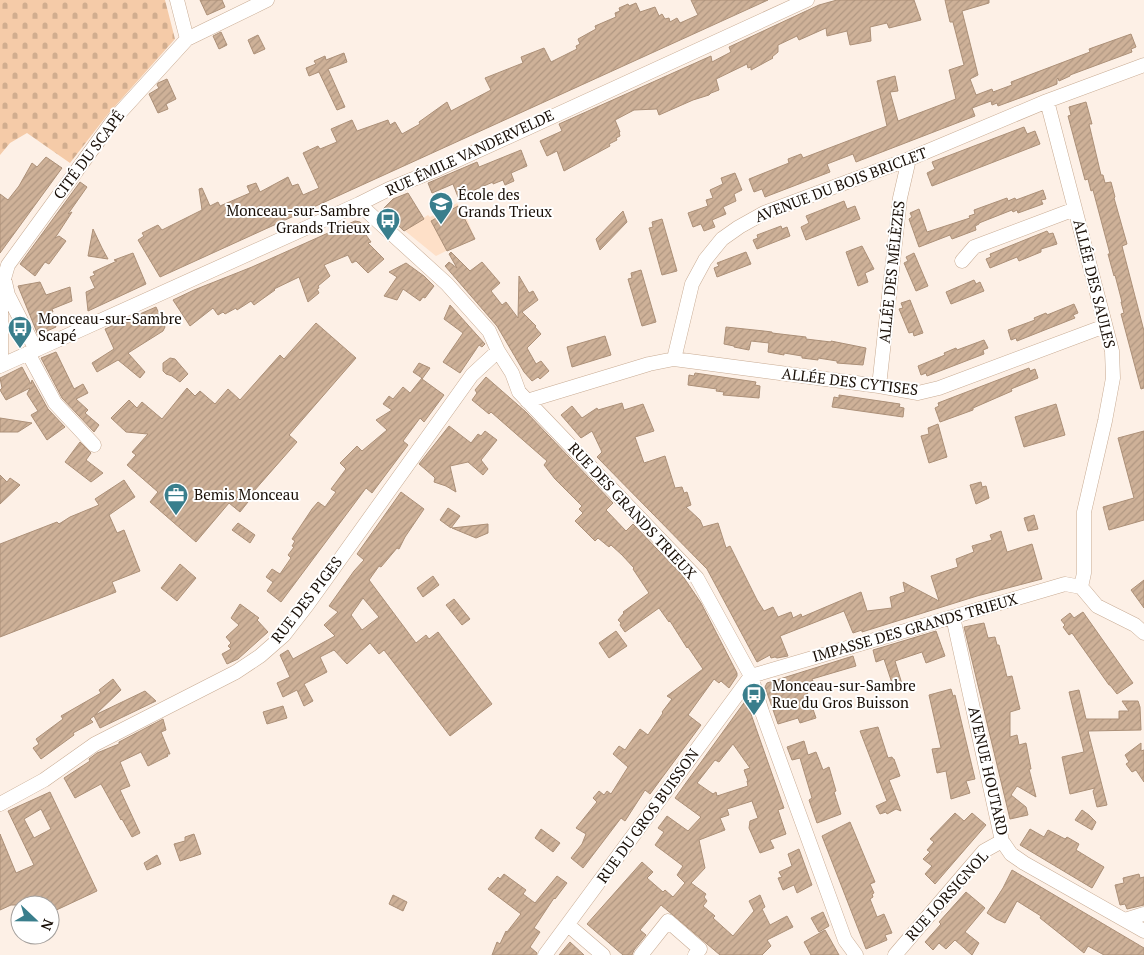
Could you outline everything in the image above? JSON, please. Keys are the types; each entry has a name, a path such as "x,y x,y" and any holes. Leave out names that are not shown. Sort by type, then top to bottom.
{"street":[{"path":"177,0 186,39 266,0"},
{"name":"RUE ÉMILE VANDERVELDE","path":"1,365 389,189 438,169 807,0"},
{"name":"CITÉ DU SCAPÉ","path":"1,365 2,289 8,265 115,118 186,39"},
{"name":"AVENUE DU BOIS BRICLET","path":"674,359 692,284 704,260 722,239 739,227 764,213 908,159 1047,101 1144,65"},
{"name":"ALLÉE DES SAULES","path":"1047,101 1112,351 1113,378 1084,512 1084,573 1081,587"},
{"name":"ALLÉE DES MÉLÈZES","path":"879,386 900,198 908,159"},
{"name":"RUE DES GRANDS TRIEUX","path":"359,204 447,284 489,331 498,351 512,373 519,392 697,578 751,676 762,712 845,940 856,955"},
{"path":"962,262 974,247 1075,209"},
{"path":"4,279 8,294 55,403 94,445"},
{"name":"ALLÉE DES CYTISES","path":"674,359 879,386 918,393 939,388 1106,326"},
{"name":"RUE DES PIGES","path":"0,804 44,780 95,744 236,672 260,656 284,635 472,375 498,351"},
{"path":"527,400 649,364 674,359"},
{"name":"IMPASSE DES GRANDS TRIEUX","path":"751,676 1065,584 1081,587"},
{"path":"1081,587 1098,606 1135,625 1144,633"},
{"name":"AVENUE HOUTARD","path":"953,617 1002,841 1011,854 1024,863 1144,931"},
{"name":"RUE DU GROS BUISSON","path":"545,955 751,676"},
{"name":"RUE LORSIGNOL","path":"895,955 984,851 1002,841"},
{"path":"1125,920 1144,914"},
{"path":"640,955 668,921 700,948 695,955"},
{"path":"568,925 603,955"}],"shaded area":[{"name":"École des Grands Trieux","path":"457,203 468,221 474,237 436,256 404,230 428,215 430,217"}],"green space":[{"path":"0,0 165,0 175,39 108,114 70,163 27,133 10,143 0,155"}],"building":[{"path":"200,0 222,0 225,7 207,15"},
{"path":"691,0 768,0 160,277 138,240 144,236 142,233 158,225 162,230 202,210 199,189 202,188 210,206 218,202 220,206 250,193 247,186 256,183 260,192 288,177 292,186 298,184 303,195 319,188 303,153 318,146 320,149 337,142 331,129 352,120 357,131 388,120 390,125 395,122 402,134 420,124 419,122 447,102 451,111 491,90 485,78 523,63 521,57 544,48 551,62 577,49 576,46 580,44 578,39 596,29 595,26 616,17 615,13 620,11 619,8 636,3 640,12 655,7 659,16 662,14 665,19 669,18 670,22 677,18 680,23 698,15"},
{"path":"837,0 914,0 921,20 889,28 887,23 870,27 871,41 850,45 847,31 827,36 826,28 799,40 797,36 778,45 778,52 773,58 751,70 751,67 748,68 747,64 716,79 719,90 709,95 659,115 657,109 634,110 615,120 620,132 620,136 616,138 617,140 609,144 610,146 564,171 557,151 547,156 540,141 562,131 559,124 711,56 712,62 731,52 729,47 819,5"},
{"path":"945,0 989,0 989,3 962,11 978,75 970,79 976,95 992,89 993,92 1012,85 1011,82 1090,52 1089,49 1131,34 1136,47 1131,49 1132,52 1070,75 1059,81 1058,78 1057,84 1047,88 998,106 997,103 992,105 991,101 972,108 975,116 856,162 853,154 827,164 830,172 765,197 762,189 754,192 749,179 789,163 788,159 801,154 803,158 887,126 877,81 895,76 898,91 890,92 898,121 956,99 949,70 964,65 953,22 950,22"},
{"path":"221,32 227,45 219,49 213,36"},
{"path":"258,35 265,49 254,54 248,40"},
{"path":"344,53 347,62 328,69 345,107 337,110 319,72 309,76 306,68 316,64 314,61 325,56 326,60"},
{"path":"167,79 176,99 166,104 168,109 158,113 149,94 159,88 158,83"},
{"path":"1086,102 1101,175 1103,175 1105,183 1111,182 1127,244 1122,246 1144,331 1144,388 1141,389 1121,314 1124,313 1122,302 1108,254 1110,254 1093,190 1091,191 1088,179 1085,180 1068,116 1071,115 1069,107"},
{"path":"1024,127 1027,134 1035,131 1040,144 932,186 927,173 935,169 932,162"},
{"path":"521,150 527,166 511,173 514,181 505,185 503,180 493,184 493,182 458,197 453,184 432,193 428,183 477,162 479,167"},
{"path":"46,157 62,168 0,253 0,194 8,200 19,186 32,163 37,167"},
{"path":"735,173 742,190 734,194 736,201 723,207 726,214 712,220 715,227 704,231 701,224 693,227 688,213 708,206 706,200 713,198 710,190 723,184 721,178"},
{"path":"80,182 87,187 68,214 72,212 55,238 59,236 66,241 49,264 45,262 35,276 20,264"},
{"path":"1043,190 1046,199 1041,200 1043,204 1018,213 1017,210 1013,212 1012,210 979,223 975,226 976,230 952,239 950,235 919,247 909,219 912,217 910,213 919,209 927,232 970,218 969,216 975,214 974,210 1007,198 1008,201 1015,198 1016,200"},
{"path":"408,193 424,219 404,231 382,210 393,199"},
{"path":"844,201 847,209 855,206 860,219 806,240 801,227 809,223 806,216"},
{"path":"458,206 475,239 447,251 431,221"},
{"path":"623,211 627,222 600,250 596,239"},
{"path":"662,219 677,271 662,275 649,228 653,227 652,222"},
{"path":"355,221 360,222 371,232 366,235 371,242 368,243 384,259 368,273 356,261 352,263 348,255 324,265 330,276 318,286 319,293 308,302 299,277 274,289 254,305 251,301 237,310 236,308 225,314 223,312 218,315 213,308 190,326 173,300 252,267"},
{"path":"781,226 782,229 787,227 790,236 757,249 753,240 758,238 757,235"},
{"path":"93,229 102,248 108,259 88,256"},
{"path":"1047,231 1049,234 1053,233 1057,244 1041,249 1041,252 1019,261 1017,257 990,268 986,259 991,257 990,254"},
{"path":"862,246 874,269 865,273 868,282 858,286 846,252"},
{"path":"451,252 470,271 482,262 500,283 491,291 502,305 506,302 518,318 519,276 529,293 533,291 538,300 522,312 541,334 527,348 536,364 541,361 549,371 540,379 538,377 532,381 524,372 497,326 445,266 449,262 457,268 449,254"},
{"path":"746,252 751,264 717,277 714,268 719,266 717,263"},
{"path":"133,253 146,284 88,311 86,292 95,288 90,277 95,275 93,272 117,261 114,260"},
{"path":"914,253 928,286 916,291 904,263 908,261 906,257"},
{"path":"406,263 434,286 425,298 423,297 420,301 403,289 397,300 384,296 397,277 389,272"},
{"path":"641,270 656,322 642,326 628,279 632,278 631,273"},
{"path":"974,280 976,284 980,282 984,291 951,304 946,292"},
{"path":"40,282 46,295 70,287 72,301 52,309 53,312 50,313 56,327 38,335 18,286"},
{"path":"910,300 923,333 914,336 913,332 909,333 899,309 903,308 901,303"},
{"path":"1074,304 1078,313 1073,315 1075,318 1017,341 1016,338 1011,340 1008,330 1035,320 1034,318 1046,313 1047,315"},
{"path":"450,305 485,344 482,347 479,345 460,373 443,362 463,333 444,319"},
{"path":"156,307 165,327 163,331 128,353 145,372 140,378 118,360 97,372 92,363 114,349 105,329"},
{"path":"316,323 356,358 289,435 297,442 246,500 248,502 240,512 229,503 196,542 150,502 158,492 127,465 136,455 132,452 148,434 126,432 111,418 129,400 137,408 142,402 162,419 187,388 195,396 200,391 215,404 228,389 240,400 280,355 284,359"},
{"path":"726,327 806,337 806,339 831,341 866,348 863,365 837,363 837,361 802,358 802,356 768,352 769,343 751,341 749,350 734,347 724,344"},
{"path":"605,336 611,355 572,367 567,347"},
{"path":"984,340 988,348 983,350 984,354 927,376 926,373 921,375 918,366 945,355 944,353 956,348 957,350"},
{"path":"56,352 74,389 83,384 88,393 76,399 88,410 85,413 99,425 94,432 62,398 41,358"},
{"path":"170,358 175,359 188,374 180,382 163,371 163,363"},
{"path":"419,363 430,368 422,379 444,395 424,422 420,418 403,441 408,445 372,493 366,488 281,602 267,591 273,582 266,577 272,569 280,574 291,558 288,555 294,547 292,546 295,541 292,539 312,509 318,502 325,507 336,492 331,489 346,469 340,463 357,446 362,451 387,430 376,420 392,410 383,404 389,396 393,399 403,387 410,393 422,378 413,372"},
{"path":"22,367 31,384 32,380 48,409 65,427 47,440 31,415 38,411 27,394 30,388 6,400 0,390 2,388 0,378"},
{"path":"1029,368 1030,371 1035,369 1038,378 1011,389 1012,391 973,408 973,410 940,422 935,408 939,406 938,403"},
{"path":"695,373 756,382 755,385 760,386 759,398 723,395 724,392 716,391 717,389 688,385 689,375 694,376"},
{"path":"486,377 526,412 613,503 606,510 626,531 633,524 682,575 701,603 737,673 729,688 721,681 719,683 714,679 688,715 701,725 650,794 645,790 625,821 621,818 583,868 571,858 582,844 586,834 576,828 597,802 593,798 599,791 604,795 607,791 611,794 628,767 613,754 619,746 625,750 640,729 648,735 672,699 667,696 703,669 659,608 625,632 618,620 623,612 649,593 634,568 622,555 611,545 609,547 598,538 595,541 575,521 583,513 579,509 582,506 544,465 547,461 491,412 489,414 472,400 477,393 475,390"},
{"path":"839,395 900,404 899,407 904,408 903,417 832,407 834,397 839,398"},
{"path":"622,403 624,410 643,404 654,431 635,437 644,463 665,456 675,488 682,487 684,493 687,492 691,505 686,507 700,520 703,527 718,523 726,548 730,546 764,611 773,607 778,617 791,612 793,618 801,614 802,617 861,592 867,611 892,608 890,597 905,592 903,582 939,601 931,576 958,567 956,559 974,552 972,546 992,540 990,535 1001,531 1007,552 1032,544 1042,579 977,596 862,632 862,630 853,633 844,611 780,636 788,656 771,658 770,655 757,662 707,569 597,457 602,452 592,431 581,438 561,415 572,406 582,418 597,408 598,410"},
{"path":"1056,404 1065,435 1024,447 1015,417"},
{"path":"0,418 32,423 18,432 0,432"},
{"path":"938,424 947,457 929,463 921,436 929,434 928,428"},
{"path":"449,426 471,443 478,434 481,436 485,431 497,440 481,460 488,469 483,475 468,462 450,466 456,492 434,482 435,478 419,464"},
{"path":"1144,431 1144,520 1109,530 1103,507 1134,498 1118,438"},
{"path":"80,442 91,453 86,460 103,473 91,482 65,462"},
{"path":"0,475 7,482 10,478 20,485 0,504"},
{"path":"124,480 135,497 109,515 117,533 124,530 140,571 112,582 116,592 0,637 0,544 57,522 59,524 70,517 99,505 95,499"},
{"path":"981,482 982,487 986,486 989,498 976,504 970,485"},
{"path":"401,492 424,509 399,549 397,548 381,567 379,566 369,580 416,643 426,635 429,639 438,632 492,704 450,736 384,650 379,654 370,643 347,664 334,650 320,657 327,672 304,684 313,701 304,706 297,690 283,697 277,683 290,677 280,655 288,650 293,659 335,636 324,625 338,612 329,606 364,560 357,554","holes":["363,598 379,617 362,630 351,615"]},
{"path":"448,508 460,516 451,528 440,520"},
{"path":"1034,515 1038,529 1028,531 1024,518"},
{"path":"238,523 255,535 250,543 232,530"},
{"path":"488,524 488,533 476,538 452,528"},
{"path":"180,564 196,578 177,601 161,588"},
{"path":"433,576 439,585 423,597 417,588"},
{"path":"1144,580 1144,608 1131,590"},
{"path":"454,599 470,619 462,625 446,605"},
{"path":"240,604 259,618 257,620 268,632 238,659 227,664 222,654 231,649 228,646 231,643 226,637 239,625 231,618"},
{"path":"1083,612 1133,683 1117,694 1072,633 1069,635 1063,627 1065,625 1061,620 1070,613 1074,618"},
{"path":"984,623 988,638 995,637 997,645 999,645 1007,677 1012,676 1020,709 1010,712 1010,737 1017,735 1019,745 1026,743 1031,769 1029,769 1036,797 1017,786 1011,795 1026,807 1028,815 1010,819 964,627"},
{"path":"616,631 627,646 609,658 599,643"},
{"path":"936,631 945,656 926,663 922,652 895,661 902,684 893,686 884,659 876,662 873,650"},
{"path":"853,656 856,666 812,679 814,683 805,686 816,718 800,723 798,718 778,724 765,687 767,683"},
{"path":"113,679 121,690 95,715 145,691 156,701 100,728 94,716 90,719 93,722 73,733 74,735 41,759 33,748 39,744 36,739 63,719 61,716 101,693 99,690"},
{"path":"951,689 953,696 955,695 975,779 966,781 970,793 951,799 946,771 937,773 932,749 941,748 929,695"},
{"path":"1079,690 1086,719 1119,719 1119,711 1129,711 1122,701 1138,701 1140,707 1141,730 1088,731 1107,805 1097,807 1093,791 1095,788 1070,794 1062,757 1084,752 1069,692"},
{"path":"746,700 784,808 778,810 786,834 770,840 774,848 760,853 749,828 750,821 758,818 752,801 727,809 729,815 720,818 725,830 699,840 705,868 691,883 706,894 704,897 707,901 703,906 733,936 754,911 749,901 760,895 765,907 762,909 770,925 787,916 793,927 767,940 771,946 762,955 720,955 661,905 640,930 646,935 632,955 623,955 587,924 642,862 653,872 647,878 663,892 665,890 673,897 685,883 677,875 683,866 655,845 664,832 658,828 667,816 688,831 701,817 675,798","holes":["733,744 750,768 744,770 748,786 717,796 716,792 713,794 697,783 715,760 719,762"]},
{"path":"283,706 287,718 267,724 263,712"},
{"path":"163,719 166,730 161,732 170,754 167,754 168,756 148,766 141,752 120,762 130,786 120,790 140,833 132,837 101,784 75,798 64,778 90,761 89,759 97,753 119,744 119,742"},
{"path":"878,727 888,758 892,757 894,759 900,776 889,780 901,811 896,809 887,814 886,812 880,814 876,806 887,801 860,731"},
{"path":"804,741 808,755 816,752 823,770 829,767 841,814 817,823 809,800 812,798 800,758 792,760 787,747"},
{"path":"1141,743 1141,751 1144,750 1144,782 1136,770 1132,772 1126,764 1129,762 1125,755"},
{"path":"50,792 97,891 60,908 60,895 10,895 10,905 0,910 0,834 16,873 34,865 8,811","holes":["41,809 51,829 34,838 24,819"]},
{"path":"1082,810 1096,822 1092,830 1075,820"},
{"path":"955,813 964,821 972,813 986,825 935,884 925,874 932,866 923,859 930,852 927,850 934,842 930,839"},
{"path":"850,822 875,882 870,884 874,893 870,899 877,917 884,914 892,933 885,935 887,940 866,949 822,836"},
{"path":"541,829 560,843 553,852 535,838"},
{"path":"1030,829 1044,837 1048,830 1065,839 1067,837 1079,844 1076,850 1104,867 1092,888 1020,845"},
{"path":"194,834 201,854 180,861 174,844 185,841 185,837"},
{"path":"799,849 812,885 797,893 794,885 783,890 778,878 782,877 779,872 792,866 788,854"},
{"path":"157,855 161,864 147,870 144,863"},
{"path":"1012,870 1144,948 1144,955 1104,955 1088,946 1084,953 1040,918 1041,916 1017,901 1005,923 996,919 987,913"},
{"path":"504,874 526,890 523,894 535,903 557,876 567,883 554,898 534,928 540,932 530,947 537,953 536,955 492,955 497,942 500,944 506,931 521,914 488,889 498,877 500,879"},
{"path":"1139,874 1140,878 1144,877 1144,905 1127,909 1125,904 1120,905 1115,885 1124,883 1123,878"},
{"path":"966,892 985,908 965,932 979,943 972,955 955,940 946,949 939,943 933,950 925,942 941,924 939,922"},
{"path":"393,895 407,902 403,911 389,904"},
{"path":"823,912 829,926 819,932 811,918"},
{"path":"825,930 839,955 811,955 804,942"},
{"path":"570,942 584,955 559,955"}],"place":[{"name":"École des Grands Trieux","path":"441,225"},
{"name":"Monceau-sur-Sambre Grands Trieux","path":"388,241"},
{"name":"Monceau-sur-Sambre Scapé","path":"20,349"},
{"name":"Bemis Monceau","path":"176,516"},
{"name":"Monceau-sur-Sambre Rue du Gros Buisson","path":"754,716"}]}
